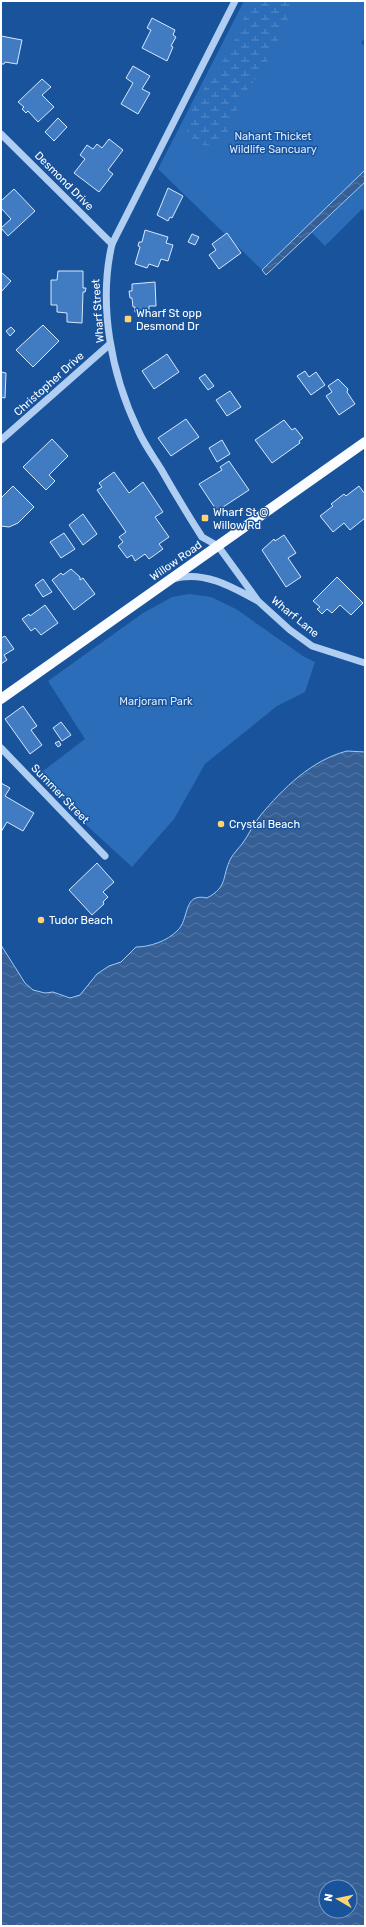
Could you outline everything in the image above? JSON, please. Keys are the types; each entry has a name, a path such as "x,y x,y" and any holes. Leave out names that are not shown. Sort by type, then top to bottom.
{"main road":[{"name":"Willow Road","path":"1,699 365,442"}],"street":[{"name":"Wharf Street","path":"218,546 202,537 138,430 124,396 110,344 106,290 107,264 112,244 235,1"},
{"name":"Desmond Drive","path":"1,134 112,244"},
{"name":"Christopher Drive","path":"1,440 110,344"},
{"name":"Wharf Lane","path":"218,546 258,601 290,630 312,646 365,663"},
{"name":"Wharf Lane","path":"167,581 180,577 197,576 218,582 258,601"},
{"name":"Summer Street","path":"1,748 104,856"}],"green space":[{"name":"Nahant Thicket Wildlife Sancuary","path":"244,1 365,1 365,39 361,42 365,47 365,212 362,209 325,246 306,227 262,270 158,169"},
{"path":"251,1 296,1 263,69 243,95 224,141 213,145 200,144 187,134 191,112 233,43"},
{"name":"Marjoram Park","path":"189,594 211,597 236,609 303,656 315,662 305,692 277,706 205,764 174,819 132,867 83,822 39,774 85,739 48,681 143,613 172,597"}],"water":[{"path":"365,170 365,182 266,275 262,270"},
{"path":"347,751 365,752 365,1926 1,1926 1,945 25,983 33,990 45,993 53,992 70,998 80,995 97,974 109,966 121,962 136,947 158,943 173,935 181,926 190,903 199,897 207,898 214,894 222,885 231,858 258,819 278,795 299,776 322,761"}],"building":[{"path":"152,18 175,30 173,35 176,37 171,46 173,47 167,61 142,48 151,30 147,28"},
{"path":"1,36 22,40 17,64 5,62 4,64 1,64"},
{"path":"133,66 150,76 142,89 150,93 138,114 121,104 133,83 126,78"},
{"path":"42,79 51,87 42,95 54,107 38,122 28,111 26,113 22,109 24,107 18,102"},
{"path":"58,118 67,127 54,141 45,132"},
{"path":"109,139 123,150 108,170 113,174 99,192 74,173 85,159 80,155 87,145 93,149 97,144 102,148"},
{"path":"168,188 183,196 172,218 170,217 168,221 157,215"},
{"path":"14,189 35,211 8,236 1,228 11,219 1,208 1,201"},
{"path":"145,230 168,237 166,243 173,245 168,261 161,259 158,267 149,264 147,268 135,264 140,247 138,246 139,242 142,242"},
{"path":"227,233 241,253 219,269 209,255 216,250 212,244"},
{"path":"192,234 199,237 195,245 188,242"},
{"path":"58,271 83,271 83,288 86,288 85,292 83,292 82,323 67,322 67,313 57,312 57,305 51,305 51,280 57,280"},
{"path":"1,272 11,281 1,292"},
{"path":"155,282 156,306 149,306 149,311 135,312 135,307 133,307 132,298 130,298 129,291 132,291 132,284"},
{"path":"43,325 59,341 33,367 16,350"},
{"path":"11,327 15,331 10,336 6,331"},
{"path":"167,354 179,372 154,389 142,371"},
{"path":"305,371 309,377 316,372 325,385 311,395 297,376"},
{"path":"1,372 6,373 5,398 1,397"},
{"path":"205,374 214,386 208,390 199,378"},
{"path":"338,379 348,389 347,392 355,404 339,415 326,396 332,392 328,386"},
{"path":"230,391 241,407 227,416 216,400"},
{"path":"186,419 199,437 171,456 158,438"},
{"path":"284,420 292,430 295,428 303,438 299,441 300,443 272,463 255,440"},
{"path":"52,439 68,456 49,475 55,481 46,490 23,467"},
{"path":"222,440 230,454 217,462 209,448"},
{"path":"229,461 249,490 217,511 199,484 222,470 220,467"},
{"path":"114,472 129,493 143,482 163,512 155,517 169,537 159,544 163,549 149,559 145,554 135,561 132,555 127,558 118,546 123,542 119,537 126,532 97,490 102,487 99,483"},
{"path":"13,486 34,507 18,523 9,527 1,526 1,498"},
{"path":"359,486 365,494 365,518 350,530 344,523 333,532 320,516 333,506 331,504 344,494 346,496"},
{"path":"83,514 97,534 83,545 69,525"},
{"path":"64,533 75,549 61,558 50,542"},
{"path":"284,535 296,553 288,558 301,577 286,587 262,550 274,539 275,541"},
{"path":"71,569 80,577 80,580 83,578 95,594 74,610 52,580 61,573 63,575"},
{"path":"337,577 363,603 351,615 340,605 332,613 327,609 322,614 317,609 320,607 313,601"},
{"path":"43,579 52,592 43,597 35,585"},
{"path":"45,605 58,623 41,635 35,628 31,631 22,619 29,614 30,616"},
{"path":"5,636 14,649 4,655 7,660 1,664 1,638"},
{"path":"23,706 37,726 31,730 42,745 30,754 5,719"},
{"path":"61,722 71,735 62,741 53,728"},
{"path":"59,741 61,745 58,747 55,743"},
{"path":"1,783 10,788 5,796 34,813 23,831 7,822 1,832"},
{"path":"97,863 114,882 103,892 108,897 103,902 104,904 92,915 69,890"}],"place":[{"name":"Wharf St opp Desmond Dr","path":"128,319"},
{"name":"Wharf St @ Willow Rd","path":"205,518"},
{"name":"Crystal Beach","path":"221,824"},
{"name":"Tudor Beach","path":"41,920"}]}
